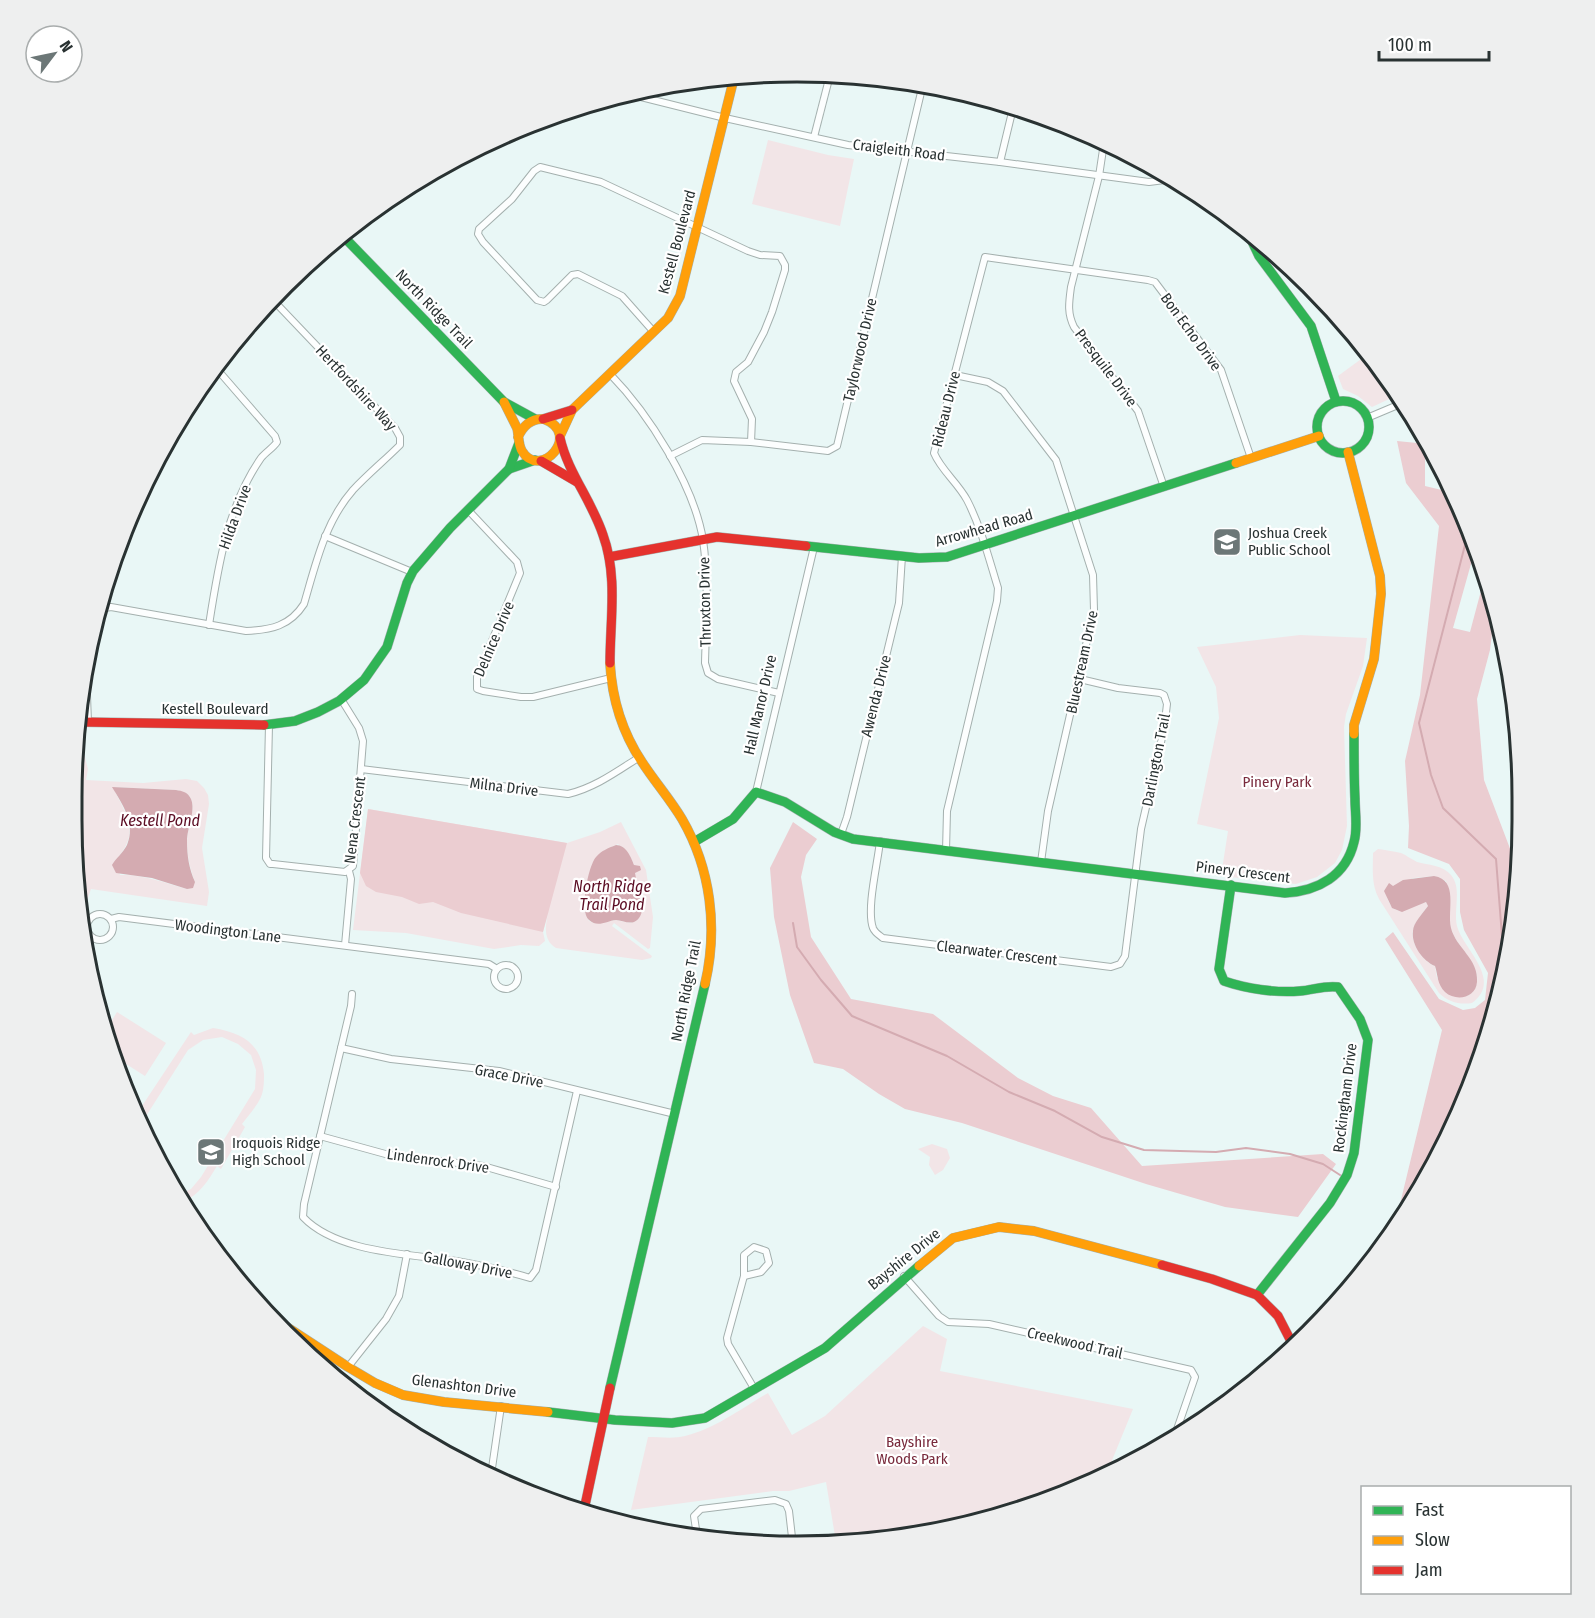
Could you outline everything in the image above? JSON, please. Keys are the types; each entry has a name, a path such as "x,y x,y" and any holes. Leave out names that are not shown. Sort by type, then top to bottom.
{"street":[{"path":"814,136 828,83"},
{"name":"Kestell Boulevard","path":"560,437 572,410 668,318 680,296 732,86"},
{"name":"Taylorwood Drive","path":"670,456 702,440 751,442 828,452 837,446 921,94"},
{"name":"Craigleith Road","path":"647,99 849,145 1149,182 1159,181"},
{"path":"1000,162 1011,115"},
{"name":"Presquile Drive","path":"1103,151 1099,176 1069,300 1071,320 1138,411 1164,487"},
{"path":"653,332 622,296 578,274 572,275 547,300 541,302 537,300 483,242 478,232 480,227 512,199 534,171 540,167 591,178 748,251 760,255 780,256 785,264 772,312 748,362 736,372 734,381 750,410 751,442"},
{"name":"North Ridge Trail","path":"348,241 504,402 516,428 518,440"},
{"path":"1255,249 1310,323 1336,401"},
{"name":"Rideau Drive","path":"946,851 947,811 997,601 998,588 968,501 934,453 985,257 1076,271"},
{"name":"Bon Echo Drive","path":"1076,271 1155,282 1221,370 1251,458"},
{"name":"Hertfordshire Way","path":"108,607 246,631 267,630 286,623 298,614 304,604 325,536 333,520 352,491 399,446 400,437 395,428 279,306"},
{"name":"Hilda Drive","path":"208,624 217,571 241,492 263,456 277,442 276,436 221,374"},
{"name":"Thruxton Drive","path":"610,374 644,413 670,456 698,516 703,539 707,584 705,663 708,673 718,679 778,693"},
{"name":"Bluestream Drive","path":"955,375 988,382 1005,394 1056,460 1095,584 1094,610 1048,811 1041,862"},
{"path":"1336,401 1358,405 1367,418 1366,439 1355,450 1341,452 1328,447 1319,436 1318,419 1328,405 1336,401"},
{"name":"North Ridge Trail","path":"504,402 539,419"},
{"path":"1367,418 1396,406"},
{"name":"Kestell Boulevard","path":"539,419 572,410"},
{"path":"539,419 553,424 560,437 557,451 553,456 538,460 524,454 518,440 524,425 539,419"},
{"name":"Arrowhead Road","path":"609,557 723,537 938,558 1319,436"},
{"name":"North Ridge Trail","path":"560,437 563,452 597,519 609,557 612,583 611,678 623,726 638,758 694,842 707,882 712,908 713,932 709,966 585,1503"},
{"name":"Kestell Boulevard","path":"87,722 269,725 295,721 318,712 341,699 364,680 387,647 412,572 509,469 518,440"},
{"name":"Pinery Crescent","path":"756,792 792,806 854,839 1285,893 1309,891 1322,885 1342,868 1355,840 1354,725 1374,659 1381,589 1348,452"},
{"name":"Kestell Boulevard","path":"509,469 538,460"},
{"name":"North Ridge Trail","path":"538,460 577,482"},
{"name":"Delnice Drive","path":"468,510 516,562 520,573 477,677 477,689 531,697 611,678"},
{"path":"325,536 412,572"},
{"name":"Hall Manor Drive","path":"694,842 733,819 756,792 814,547"},
{"name":"Awenda Drive","path":"841,834 898,603 902,556"},
{"name":"Darlington Trail","path":"1080,679 1118,688 1160,693 1166,700 1164,729 1141,829 1135,874"},
{"name":"Nena Crescent","path":"269,725 266,858 273,864 349,871 353,866 354,858 361,769 361,734 341,699"},
{"name":"Milna Drive","path":"361,769 568,794 592,785 638,758"},
{"name":"Clearwater Crescent","path":"880,841 872,898 872,923 877,934 889,939 1116,966 1125,956 1135,874"},
{"path":"345,945 351,879 349,871"},
{"name":"Rockingham Drive","path":"1231,885 1219,969 1224,981 1296,992 1327,986 1338,987 1360,1019 1368,1040 1354,1153 1347,1175 1330,1203 1257,1294"},
{"name":"Woodington Lane","path":"90,919 93,915 102,914 111,919 119,917 489,964 497,969"},
{"name":"Woodington Lane","path":"93,937 97,940 106,939 113,928 111,919"},
{"name":"Woodington Lane","path":"508,965 515,969 518,976 514,987 503,989 496,985 494,976 497,969 508,965"},
{"path":"320,1136 352,994"},
{"name":"Grace Drive","path":"341,1048 391,1059 499,1071 675,1114"},
{"name":"Galloway Drive","path":"320,1136 303,1217 316,1228 358,1248 464,1263 530,1278 536,1270 578,1091"},
{"name":"Lindenrock Drive","path":"320,1136 389,1155 483,1166 556,1187"},
{"name":"Bayshire Drive","path":"603,1419 672,1423 705,1418 825,1348 904,1276 953,1238 999,1227 1034,1231 1212,1279 1257,1294 1278,1316 1290,1339"},
{"path":"744,1276 765,1270 770,1259 766,1251 754,1247 747,1252 743,1260 744,1276 727,1338 728,1344 755,1390"},
{"path":"348,1368 395,1304 407,1254"},
{"name":"Creekwood Trail","path":"904,1276 939,1316 948,1322 989,1324 1191,1370 1195,1377 1178,1425"},
{"name":"Glenashton Drive","path":"309,1342 348,1368 403,1395 444,1402 501,1406 603,1419"},
{"path":"492,1467 501,1406"},
{"path":"696,1528 694,1516 701,1509 775,1500 786,1504 792,1536"}],"green space":[{"path":"768,140 854,159 840,226 752,204"},
{"path":"1362,358 1391,398 1372,407 1358,396 1343,389 1338,376"},
{"name":"Pinery Park","path":"1300,635 1367,638 1363,666 1346,714 1344,727 1347,826 1342,850 1335,863 1317,877 1296,884 1221,876 1228,831 1197,824 1219,718 1216,687 1197,647"},
{"path":"84,753 88,769 86,780 143,783 186,779 197,781 204,788 209,804 202,848 209,892 207,906 91,889 87,899 82,821","holes":["113,787 176,790 185,793 191,799 192,804 187,846 195,882 187,889 146,877 120,875 115,861 128,841 129,824"]},
{"path":"368,809 567,843 621,822 646,870 653,917 650,948 648,949 614,923 612,926 652,956 642,960 556,948 547,936 548,912 543,932 545,941 539,946 521,945 494,949 406,933 353,930","holes":["618,844 630,856 634,865 642,911 638,919 631,923 616,920 594,923 589,921 584,910 592,864 605,850"]},
{"path":"1378,849 1401,853 1417,862 1440,867 1451,875 1457,894 1456,923 1483,975 1484,985 1481,994 1472,1003 1454,1002 1439,993 1376,893 1373,853","holes":["1434,876 1446,881 1451,929 1476,971 1475,988 1468,996 1437,978 1435,966 1425,960 1417,950 1413,932 1418,919 1428,906 1426,902 1397,910 1389,902 1386,893 1413,878"]},
{"path":"117,1012 166,1043 145,1076 125,1063 111,1021"},
{"path":"213,1028 241,1037 248,1041 259,1054 264,1074 262,1094 242,1124 245,1127 221,1169 217,1166 207,1182 190,1198 186,1191 201,1177 255,1089 256,1070 251,1055 238,1044 222,1037 203,1040 188,1050 146,1115 142,1106 191,1032 194,1035"},
{"path":"932,1144 947,1149 950,1158 943,1170 935,1175 929,1165 930,1157 918,1149"},
{"name":"Bayshire Woods Park","path":"923,1326 947,1339 940,1371 1133,1409 1111,1463 1027,1498 937,1522 835,1534 826,1482 789,1491 773,1491 631,1510 648,1437 676,1437 696,1433 718,1423 768,1393 792,1435 825,1416"}],"shaded area":[{"path":"1397,441 1419,443 1426,456 1425,486 1443,490 1472,560 1453,628 1470,632 1481,589 1488,612 1492,630 1490,650 1477,699 1484,780 1511,852 1499,960 1475,1050 1439,1137 1400,1206 1442,1030 1385,939 1393,932 1439,999 1463,1010 1475,1008 1485,1000 1488,973 1464,930 1460,912 1460,879 1449,864 1408,848 1405,761 1420,695 1439,526 1406,483"},
{"path":"368,809 567,843 543,932 461,913 433,902 419,904 402,897 376,892 366,886 360,873"},
{"path":"793,822 817,839 806,855 801,877 811,937 851,999 933,1014 1018,1078 1053,1096 1091,1108 1142,1166 1323,1154 1336,1164 1298,1217 1225,1207 1146,1184 962,1123 905,1109 843,1069 814,1063 790,995 774,917 770,868"}],"water":[{"name":"Kestell Pond","path":"112,787 176,790 185,792 190,797 192,809 187,846 195,882 193,888 187,889 152,878 116,873 112,865 124,851 130,830 127,815"},
{"name":"North Ridge Trail Pond","path":"616,845 625,849 634,865 640,866 641,870 635,873 642,911 634,922 616,920 596,924 586,915 585,899 588,879 596,857"},
{"path":"1434,876 1447,883 1451,928 1477,974 1476,987 1465,997 1454,997 1442,989 1435,966 1422,956 1416,947 1413,928 1428,906 1426,902 1402,912 1392,908 1384,891 1389,883 1393,886 1403,880"}],"waterway":[{"path":"1462,535 1465,545 1419,723 1431,775 1443,808 1496,859 1502,938"},
{"path":"793,923 797,947 821,980 852,1016 947,1056 1009,1092 1055,1111 1102,1137 1144,1150 1216,1152 1246,1148 1290,1154 1323,1164 1340,1175"}],"traffic: fast":[{"path":"348,241 504,402 535,419"},
{"path":"1256,249 1311,326 1336,401"},
{"path":"1343,401 1353,403 1361,409 1367,417 1369,427 1367,437 1361,445 1353,451 1343,453 1333,451 1325,445 1319,437 1317,427 1319,417 1325,409 1333,403 1343,401"},
{"path":"264,725 295,721 318,712 339,701 364,680 387,647 413,571 450,528 509,469 519,443"},
{"path":"509,469 535,460"},
{"path":"806,546 919,558 947,557 1236,463"},
{"path":"694,842 733,819 756,792 785,802 834,832 853,839 1285,893 1297,892 1329,880 1337,873 1350,854 1356,826 1354,734"},
{"path":"1231,885 1219,969 1224,981 1271,991 1338,987 1360,1019 1368,1040 1354,1153 1347,1175 1330,1203 1257,1295"},
{"path":"610,1388 705,984"},
{"path":"548,1412 615,1420 672,1423 705,1418 825,1348 919,1266"}],"traffic: slow":[{"path":"560,436 572,410 668,318 680,296 732,86"},
{"path":"504,402 517,428 518,437 519,440 519,443 521,449 530,459 539,461 547,458 559,444 560,435 555,426 544,419 539,419 522,429 518,437"},
{"path":"1236,463 1319,436"},
{"path":"1348,452 1380,576 1381,594 1374,659 1354,725 1354,734"},
{"path":"610,663 616,702 629,739 642,762 682,819 700,858 711,920 711,942 705,984"},
{"path":"919,1266 953,1238 999,1227 1034,1231 1162,1265"},
{"path":"307,1340 375,1383 403,1395 444,1402 548,1412"}],"traffic: jam":[{"path":"543,419 572,410"},
{"path":"560,438 569,463 593,510 608,551 612,582 610,663"},
{"path":"541,461 577,482"},
{"path":"609,557 717,537 806,546"},
{"path":"87,722 264,725"},
{"path":"1162,1265 1257,1295 1278,1316 1290,1339"},
{"path":"585,1503 610,1388"}],"place":[{"name":"Joshua Creek Public School","path":"1227,542"},
{"name":"Iroquois Ridge High School","path":"211,1152"}]}
